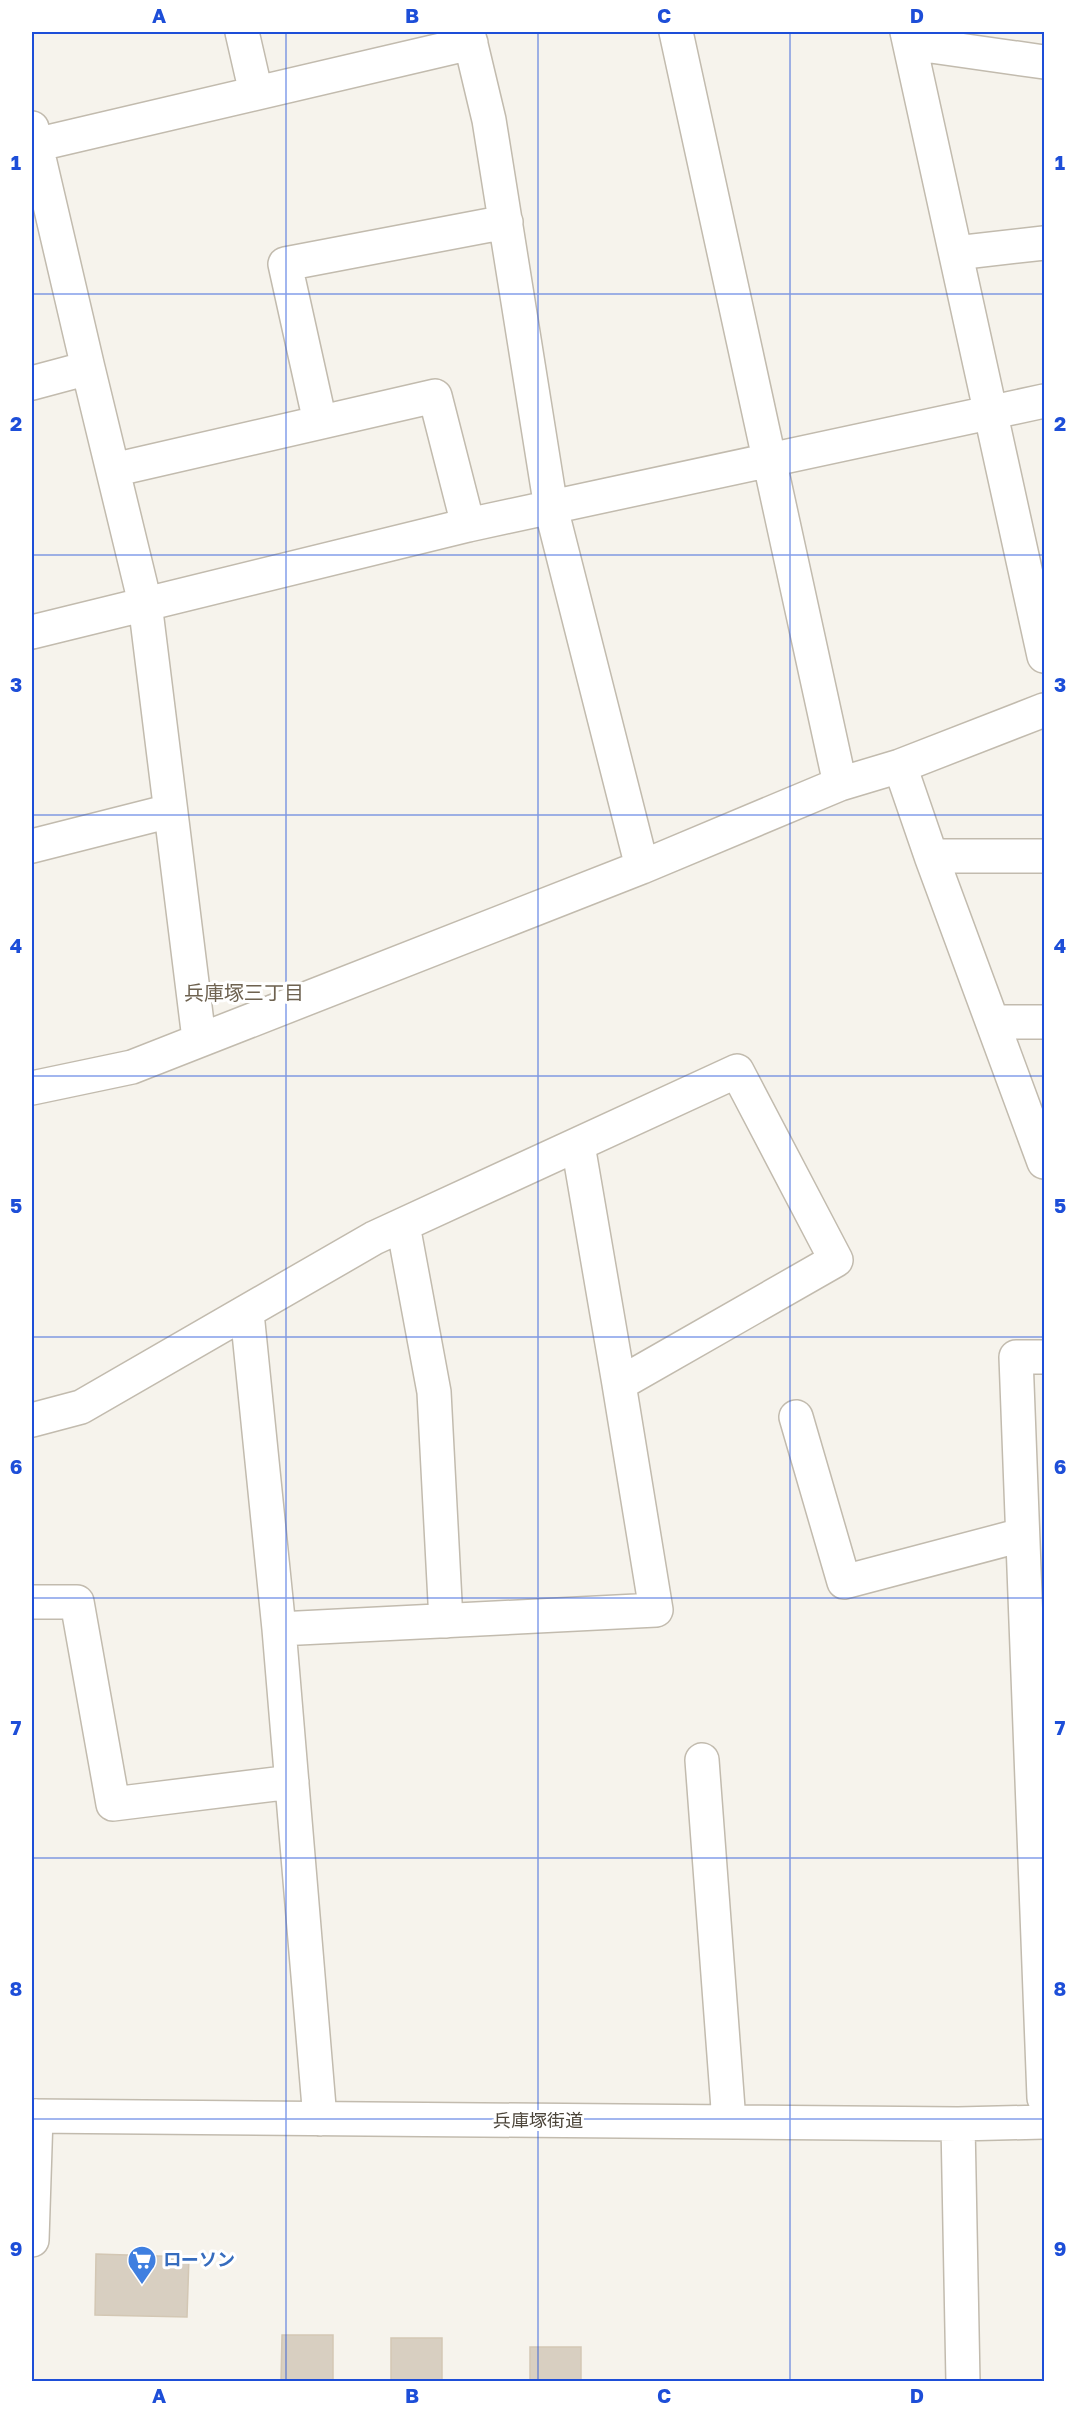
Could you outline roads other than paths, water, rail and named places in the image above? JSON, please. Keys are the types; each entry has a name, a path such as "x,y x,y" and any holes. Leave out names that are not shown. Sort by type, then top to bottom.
{"street":[{"path":"242,32 256,93"},
{"path":"676,32 771,459 840,784"},
{"path":"199,1039 145,603 34,137 256,93 469,37 489,120 551,508 642,867"},
{"path":"1044,62 908,37 1044,656"},
{"path":"320,422 285,264 506,222"},
{"path":"956,253 1044,243"},
{"path":"32,383 88,369"},
{"path":"113,470 435,396 468,525"},
{"path":"32,632 468,525 1044,401"},
{"path":"32,1088 132,1067 642,867 840,784 900,766 1044,710"},
{"path":"900,766 1044,1162"},
{"path":"32,846 170,811"},
{"path":"932,856 1044,856"},
{"path":"993,1022 1044,1022"},
{"path":"32,1420 81,1407 374,1238 737,1071 836,1260 619,1384"},
{"path":"279,1629 656,1610 578,1145"},
{"path":"403,1225 434,1392 446,1620"},
{"path":"247,1313 279,1629 320,2119"},
{"path":"1044,1357 1016,1357 1044,2098"},
{"path":"796,1417 844,1582 1022,1535"},
{"path":"32,1602 77,1602 113,1804 292,1782"},
{"path":"702,1760 729,2122"},
{"path":"32,2240 34,2116"},
{"name":"兵庫塚街道","path":"34,2116 958,2124 1044,2122"},
{"path":"958,2124 963,2382"}],"place":[{"name":"ローソン","path":"142,2286"}],"district":[{"name":"兵庫塚三丁目","path":"244,993"}]}
